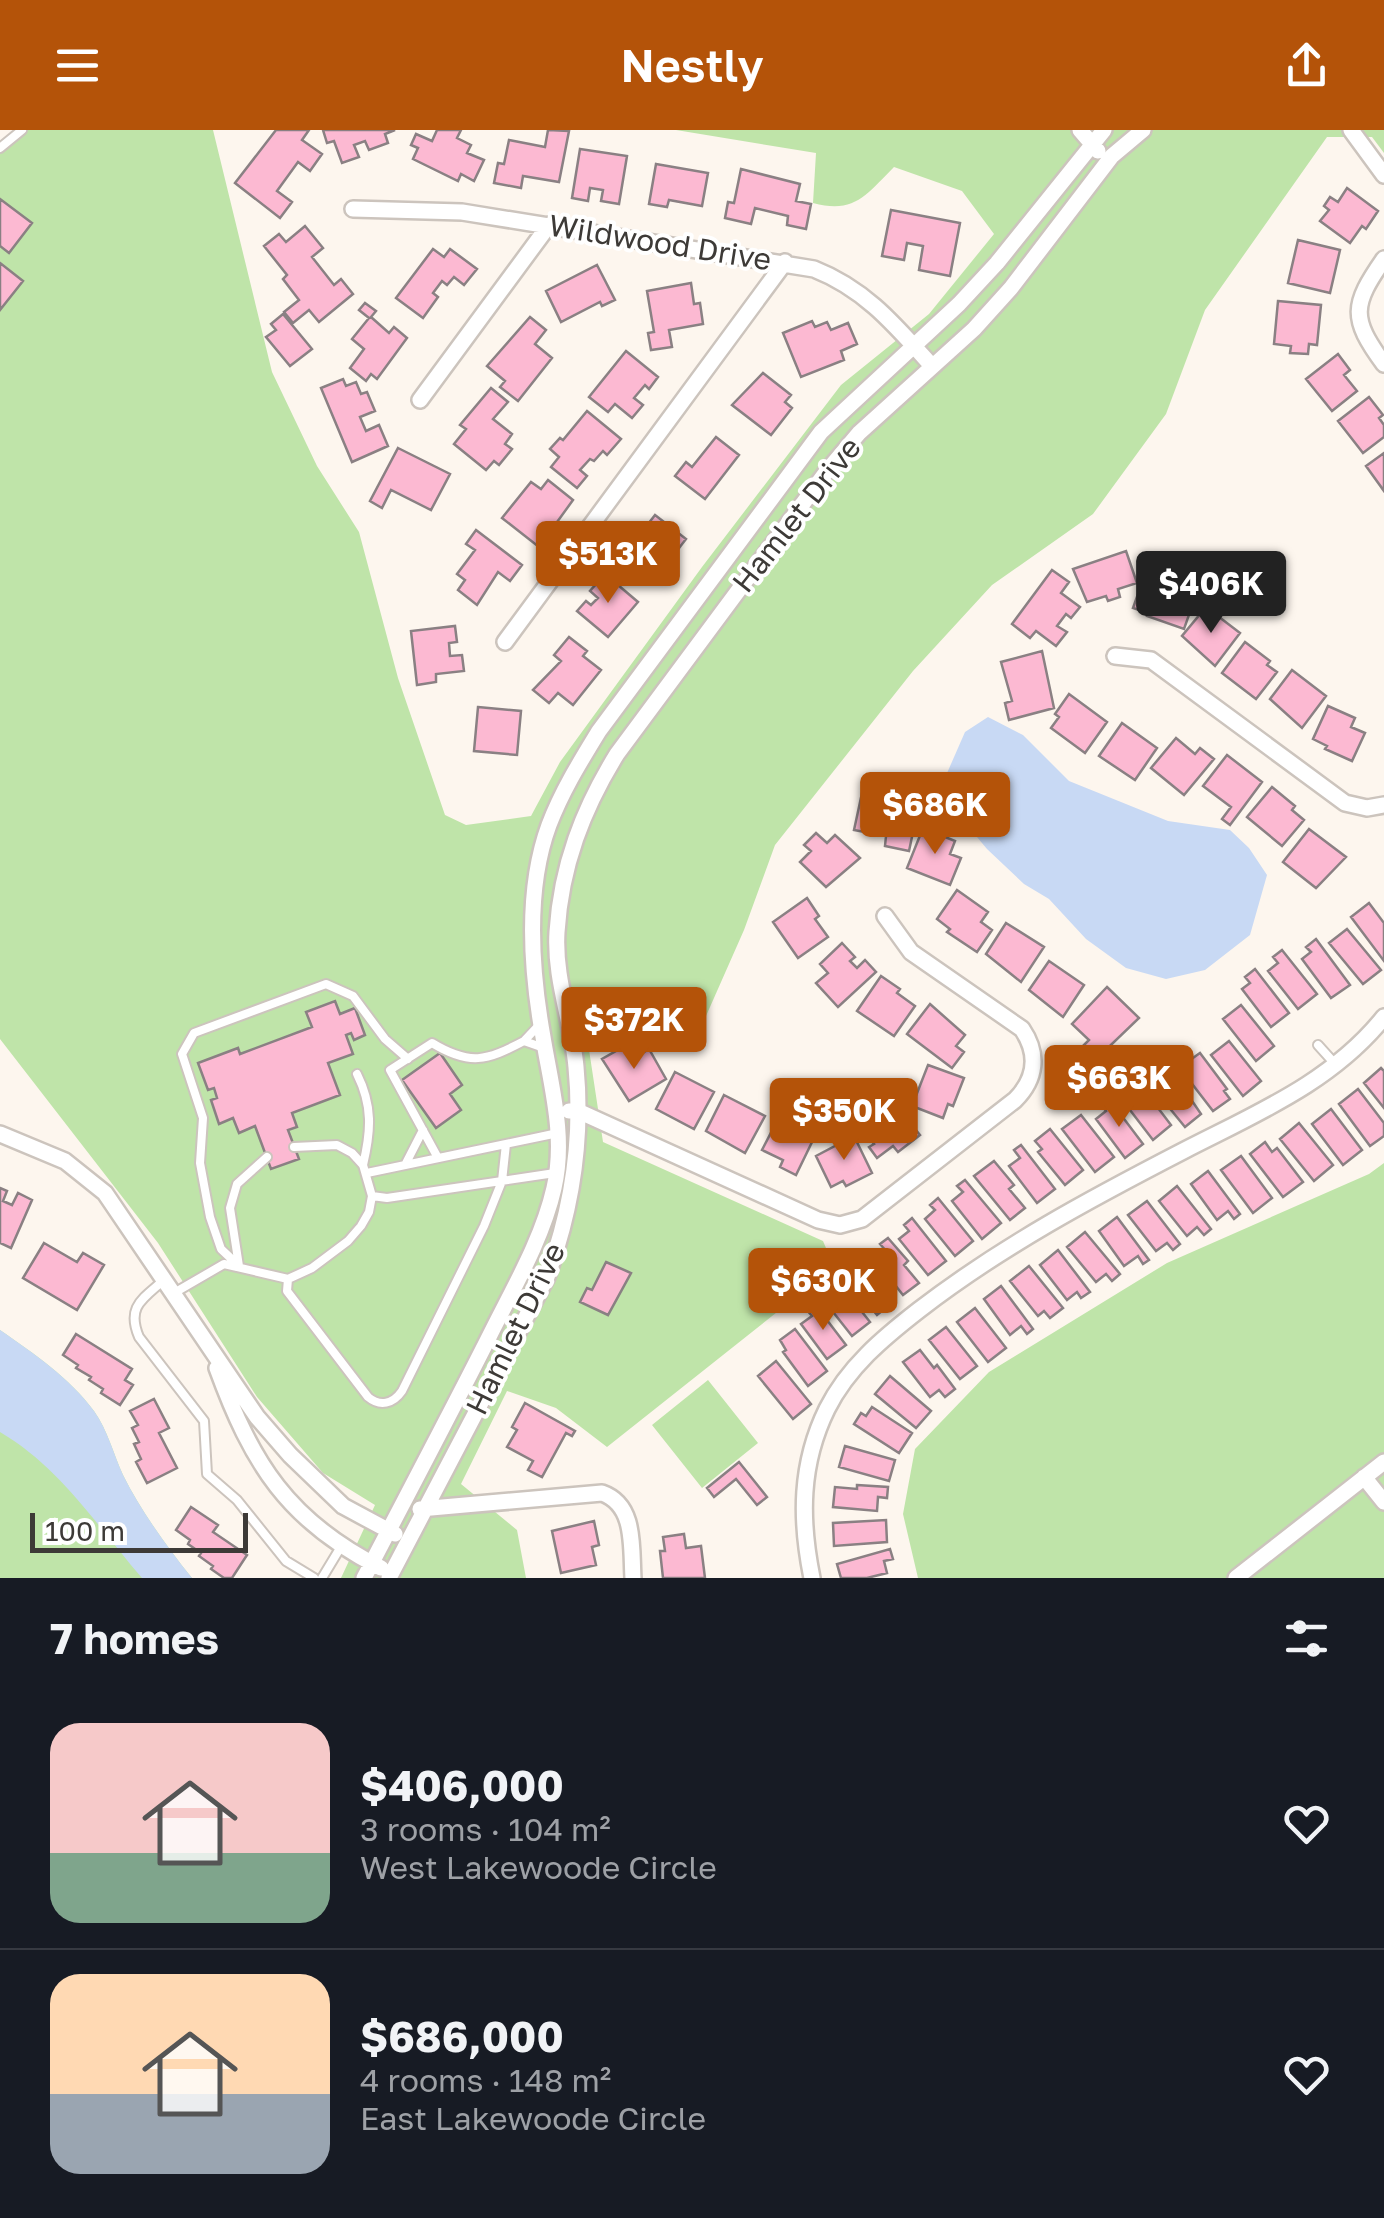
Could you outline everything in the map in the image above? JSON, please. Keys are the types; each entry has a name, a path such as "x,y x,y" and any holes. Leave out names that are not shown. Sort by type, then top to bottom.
{"street":[{"path":"1080,130 1108,161"},
{"name":"Hamlet Drive","path":"368,1571 516,1283 539,1231 556,1173 556,1111 540,1022 533,943 536,886 548,828 571,776 599,731 821,432 996,263 1104,130"},
{"name":"Hamlet Drive","path":"390,1576 546,1276 562,1234 572,1192 578,1111 576,1066 557,936 562,886 576,836 595,791 617,754 826,471 858,433 974,329 1011,288 1108,161 1143,130"},
{"path":"1351,130 1384,175"},
{"name":"Wildwood Drive","path":"353,209 462,212 814,269 860,292 931,365"},
{"path":"420,400 549,225"},
{"path":"1384,259 1362,293 1358,315 1364,337 1384,364"},
{"path":"506,642 785,262"},
{"path":"1115,656 1151,660 1345,803 1367,808 1384,805"},
{"path":"556,1111 578,1111 818,1220 840,1224 862,1219 1015,1100 1029,1082 1034,1060 1022,1029 911,952 885,916"},
{"path":"812,1578 802,1523 806,1470 826,1410 861,1359 951,1285 1002,1250 1297,1093 1336,1066 1384,1016"},
{"path":"0,1134 43,1149 86,1176 122,1213 258,1417 302,1468 343,1506 407,1541"},
{"path":"208,1346 229,1400 264,1469 287,1502 368,1571 390,1576"},
{"path":"1236,1578 1384,1462"},
{"path":"1364,1477 1384,1502"},
{"path":"400,1510 602,1493 612,1497 626,1512 634,1578"}],"lane":[{"path":"0,148 22,130"},
{"path":"239,1266 221,1248 210,1217 200,1163 203,1118 182,1054 194,1034 326,984 353,996 385,1039 408,1059"},
{"path":"438,1158 390,1070 432,1042 476,1060 490,1058 524,1041 540,1022"},
{"path":"524,1041 545,1048"},
{"path":"1318,1045 1336,1066"},
{"path":"174,1294 224,1264 288,1279 312,1268 348,1240 369,1212 372,1196 365,1169 372,1126 366,1093 357,1074"},
{"path":"405,1165 423,1130"},
{"path":"365,1169 405,1165 558,1133"},
{"path":"288,1279 288,1292 368,1397 380,1404 393,1401 402,1391 476,1242 502,1181 506,1144"},
{"path":"294,1147 338,1146 352,1153 365,1169"},
{"path":"239,1266 230,1208 237,1184 267,1156"},
{"path":"372,1196 388,1198 556,1173"},
{"path":"164,1279 137,1304 132,1320 140,1337 204,1421 207,1474 237,1500 286,1561 314,1578"},
{"path":"322,1578 342,1545"}],"green space":[{"path":"26,130 213,130 272,372 317,466 359,532 398,678 445,815 466,825 531,816 560,762 841,385 929,314 994,234 962,191 894,167 859,200 827,206 813,203 816,153 676,130 1384,130 1384,153 1372,137 1327,137 1205,310 1166,414 1093,514 992,585 913,671 775,845 744,930 695,1041 681,1049 583,1010 603,1142 823,1241 834,1267 607,1447 556,1408 507,1391 461,1484 517,1530 526,1578 341,1578 375,1505 323,1473 257,1397 158,1243 0,1039 0,151"},
{"path":"1384,1163 1384,1578 918,1578 903,1514 915,1449 989,1372 1167,1263 1369,1174"},
{"path":"0,1330 62,1377 94,1411 138,1502 192,1578 0,1578"},
{"path":"708,1380 758,1443 702,1488 652,1425"}],"water":[{"path":"988,717 1023,735 1069,781 1168,821 1230,830 1249,848 1267,875 1250,935 1205,970 1166,979 1126,968 1086,939 1049,899 1024,884 987,849 951,806 944,780 965,732"},
{"path":"0,1330 62,1377 94,1411 138,1502 192,1578 142,1578 60,1480 0,1432"}],"building":[{"path":"276,130 309,130 302,140 322,154 310,171 298,162 277,191 292,202 280,218 235,183"},
{"path":"323,130 395,130 385,134 388,143 369,150 365,141 354,145 359,157 342,163 334,141 327,143"},
{"path":"437,130 461,130 457,138 471,145 467,153 484,160 474,181 461,174 458,181 413,159 418,148 411,145 416,134 432,141"},
{"path":"548,130 569,131 559,182 523,176 521,188 494,183 498,163 504,164 509,140 545,147"},
{"path":"580,149 627,156 619,204 601,201 603,190 590,188 588,201 572,198"},
{"path":"656,164 708,173 702,206 669,200 667,207 649,204"},
{"path":"741,169 800,184 796,201 811,204 806,229 787,225 788,216 755,208 751,224 725,218 728,202 734,203"},
{"path":"1347,188 1378,211 1350,243 1320,221 1329,210 1324,206 1330,197 1338,202"},
{"path":"0,199 32,223 9,253 0,246"},
{"path":"891,210 960,223 950,276 919,270 923,246 907,243 904,260 882,256"},
{"path":"305,226 323,248 312,257 334,285 341,279 353,294 319,322 309,310 293,323 284,312 299,300 283,279 287,275 264,246 279,234 286,242"},
{"path":"1298,240 1340,250 1330,293 1288,283"},
{"path":"433,249 444,257 450,249 477,269 464,285 454,277 447,285 442,281 433,293 438,297 423,318 396,298"},
{"path":"0,263 23,281 0,310"},
{"path":"597,265 615,300 602,306 600,302 561,322 546,291"},
{"path":"691,283 694,304 700,303 703,324 669,330 672,347 651,350 648,333 654,332 647,291"},
{"path":"1278,301 1321,305 1317,345 1309,344 1308,354 1290,353 1291,346 1274,344"},
{"path":"365,303 376,311 371,317 389,333 394,327 407,338 377,379 371,374 366,381 350,368 364,349 352,339 369,318 359,310"},
{"path":"283,314 312,349 290,366 266,337 276,330 271,324"},
{"path":"530,317 546,330 535,344 552,358 518,401 500,387 505,381 487,366"},
{"path":"812,321 815,327 827,322 831,330 848,323 857,344 841,351 844,360 801,377 783,333"},
{"path":"626,351 658,377 649,389 645,385 634,398 643,405 632,418 615,404 608,412 589,397"},
{"path":"1338,354 1350,370 1344,375 1357,391 1332,411 1306,379"},
{"path":"763,373 791,395 785,402 792,408 771,435 732,405"},
{"path":"343,379 346,386 356,382 361,394 367,392 375,411 360,417 366,431 379,425 388,446 352,462 321,388"},
{"path":"491,388 508,402 493,419 512,434 505,444 512,449 499,465 494,461 486,470 454,444 466,429 460,425"},
{"path":"1369,397 1383,415 1379,418 1384,425 1384,437 1363,453 1338,421"},
{"path":"587,411 621,439 607,455 603,451 580,470 587,476 577,488 551,467 559,457 550,449 560,438 563,440"},
{"path":"716,437 739,455 705,499 675,476 686,462 692,467"},
{"path":"398,448 450,474 431,510 391,490 382,508 370,501"},
{"path":"1384,453 1384,491 1366,466"},
{"path":"548,480 573,500 539,547 502,518 531,482 541,489"},
{"path":"655,515 686,539 659,574 628,550"},
{"path":"476,530 522,565 510,581 498,572 477,605 458,590 465,580 457,574 475,550 466,544"},
{"path":"1126,551 1137,583 1118,589 1120,597 1108,601 1106,596 1087,602 1073,569"},
{"path":"1052,570 1069,582 1061,593 1080,607 1071,618 1066,614 1057,626 1067,632 1056,646 1036,631 1030,638 1012,624"},
{"path":"605,574 638,602 608,637 577,611 586,601 591,605 598,598 590,591"},
{"path":"1144,577 1196,595 1184,629 1133,608"},
{"path":"1206,607 1240,633 1215,666 1182,636"},
{"path":"455,626 457,642 449,643 450,656 462,655 464,671 436,674 436,682 417,685 411,631"},
{"path":"569,637 587,651 583,656 601,670 573,705 558,693 549,703 533,690 561,661 554,655"},
{"path":"1245,642 1270,661 1267,665 1277,672 1256,699 1222,673"},
{"path":"1042,651 1054,708 1009,720 1005,703 1012,701 1001,662"},
{"path":"1292,670 1326,696 1302,728 1270,699"},
{"path":"1069,694 1107,722 1085,753 1051,728 1059,717 1055,714"},
{"path":"1328,706 1355,718 1351,727 1365,733 1352,761 1313,739"},
{"path":"478,707 521,711 517,755 474,751"},
{"path":"1122,723 1157,748 1135,780 1099,756"},
{"path":"1176,738 1195,754 1200,748 1214,759 1184,795 1151,768"},
{"path":"1227,755 1262,782 1230,825 1222,819 1231,807 1203,786"},
{"path":"1272,787 1295,806 1292,810 1304,820 1282,846 1247,817"},
{"path":"862,793 919,804 909,851 885,846 886,836 854,830"},
{"path":"923,828 955,841 950,854 961,858 950,885 907,868"},
{"path":"1309,829 1346,857 1316,888 1283,862"},
{"path":"816,833 827,843 835,835 860,858 826,887 800,862 811,851 804,845"},
{"path":"957,890 988,912 981,922 992,930 977,952 947,932 950,929 937,919"},
{"path":"807,898 828,937 798,958 773,922"},
{"path":"1369,903 1384,923 1384,961 1351,917"},
{"path":"1006,923 1044,947 1021,982 986,954"},
{"path":"1347,929 1381,970 1363,984 1329,943"},
{"path":"1316,939 1350,985 1331,998 1302,959 1311,952 1306,947"},
{"path":"842,943 855,957 850,961 857,968 865,960 876,972 838,1007 816,983 828,973 820,964"},
{"path":"1282,950 1317,994 1298,1009 1268,971 1278,963 1273,957"},
{"path":"1049,961 1084,985 1063,1017 1029,990"},
{"path":"1255,969 1289,1013 1271,1027 1242,989 1250,983 1245,977"},
{"path":"881,976 915,1006 894,1036 857,1011"},
{"path":"1107,987 1139,1018 1087,1068 1074,1055 1089,1040 1072,1024"},
{"path":"335,1001 340,1014 355,1008 365,1035 354,1040 351,1033 346,1035 353,1054 328,1063 340,1095 292,1113 297,1127 288,1130 299,1159 271,1169 255,1126 239,1133 233,1118 219,1124 211,1100 217,1098 214,1088 208,1090 198,1063 238,1048 240,1054 312,1027 306,1012"},
{"path":"930,1004 965,1035 956,1046 964,1052 952,1068 907,1034"},
{"path":"1241,1005 1274,1046 1256,1061 1223,1019"},
{"path":"1229,1041 1261,1081 1243,1096 1211,1055"},
{"path":"625,1046 633,1059 649,1049 666,1079 629,1101 602,1059"},
{"path":"440,1053 462,1085 450,1094 461,1110 436,1128 402,1080"},
{"path":"1200,1053 1230,1099 1213,1111 1186,1076 1189,1074 1183,1065"},
{"path":"928,1065 964,1078 953,1106 948,1104 943,1118 912,1106"},
{"path":"1169,1067 1201,1114 1185,1127 1149,1083"},
{"path":"1381,1068 1384,1071 1384,1108 1364,1083"},
{"path":"675,1072 714,1092 694,1129 656,1109"},
{"path":"1139,1083 1171,1125 1153,1140 1120,1097"},
{"path":"1358,1089 1384,1123 1384,1136 1370,1146 1339,1104"},
{"path":"724,1095 765,1116 745,1153 706,1131"},
{"path":"889,1097 920,1135 898,1152 893,1146 877,1158 869,1147 874,1144 853,1126"},
{"path":"1109,1099 1143,1144 1125,1158 1096,1119 1106,1111 1101,1105"},
{"path":"1331,1109 1362,1150 1343,1165 1312,1124"},
{"path":"1081,1115 1114,1157 1095,1172 1062,1129"},
{"path":"777,1121 813,1140 796,1175 780,1167 783,1160 762,1150"},
{"path":"1299,1123 1333,1165 1314,1181 1280,1139"},
{"path":"1050,1129 1083,1170 1065,1185 1038,1152 1042,1149 1035,1141"},
{"path":"854,1136 872,1173 846,1186 843,1181 831,1187 816,1156"},
{"path":"1265,1142 1272,1152 1277,1148 1303,1182 1283,1197 1250,1154"},
{"path":"1021,1145 1055,1189 1037,1203 1009,1166 1020,1158 1014,1150"},
{"path":"1241,1156 1272,1198 1253,1213 1221,1170"},
{"path":"994,1161 1014,1185 1009,1189 1025,1208 1010,1220 974,1176"},
{"path":"1208,1171 1240,1214 1234,1219 1228,1211 1217,1220 1191,1184"},
{"path":"965,1180 1001,1223 982,1239 952,1201 963,1192 957,1186"},
{"path":"1177,1186 1211,1229 1204,1235 1197,1227 1187,1236 1159,1201"},
{"path":"0,1188 7,1191 3,1201 12,1205 18,1193 32,1200 11,1248 0,1243"},
{"path":"938,1198 973,1241 955,1256 925,1219 935,1210 930,1205"},
{"path":"1147,1201 1180,1244 1173,1250 1167,1243 1156,1251 1128,1215"},
{"path":"1117,1217 1149,1260 1143,1264 1138,1256 1124,1266 1099,1231"},
{"path":"912,1218 946,1261 928,1275 899,1239 909,1231 904,1225"},
{"path":"1085,1232 1120,1274 1112,1281 1106,1274 1096,1282 1067,1247"},
{"path":"888,1238 908,1261 904,1265 919,1283 903,1295 876,1261 887,1252 880,1244"},
{"path":"44,1243 77,1262 83,1253 104,1265 77,1310 23,1278"},
{"path":"1058,1250 1090,1292 1081,1298 1077,1292 1067,1300 1040,1265"},
{"path":"862,1259 895,1300 877,1315 848,1279 858,1271 854,1265"},
{"path":"606,1262 631,1273 608,1315 580,1302 587,1288 592,1290"},
{"path":"1029,1266 1063,1308 1050,1318 1044,1311 1038,1316 1010,1281"},
{"path":"836,1279 870,1322 852,1336 818,1293"},
{"path":"1001,1286 1033,1329 1027,1334 1021,1326 1010,1335 984,1299"},
{"path":"814,1303 846,1345 827,1359 801,1324 812,1316 806,1309"},
{"path":"975,1308 1006,1348 988,1362 957,1322"},
{"path":"946,1327 977,1366 960,1379 929,1340"},
{"path":"795,1329 827,1371 808,1386 783,1352 786,1350 780,1340"},
{"path":"76,1334 132,1369 125,1380 133,1385 120,1405 101,1393 103,1389 89,1380 91,1377 63,1355"},
{"path":"920,1350 955,1389 945,1397 939,1390 930,1397 903,1362"},
{"path":"776,1361 811,1404 793,1419 758,1376"},
{"path":"890,1376 931,1411 916,1428 875,1394"},
{"path":"154,1399 169,1428 159,1433 177,1468 147,1483 136,1462 141,1459 134,1444 139,1442 132,1428 138,1425 130,1411"},
{"path":"525,1403 575,1431 572,1436 566,1433 542,1477 528,1470 533,1461 507,1447"},
{"path":"872,1407 912,1433 899,1453 854,1424 861,1413 866,1416"},
{"path":"845,1446 895,1460 889,1481 839,1467"},
{"path":"739,1462 767,1497 757,1505 736,1479 714,1497 707,1488"},
{"path":"857,1485 888,1487 887,1498 878,1497 877,1511 833,1507 835,1487 857,1489"},
{"path":"191,1507 218,1525 213,1532 247,1555 232,1578 224,1578 211,1569 213,1566 188,1544 190,1540 176,1530"},
{"path":"886,1520 887,1542 834,1546 833,1523"},
{"path":"594,1521 599,1545 592,1547 596,1565 561,1573 552,1531"},
{"path":"684,1534 686,1548 701,1546 705,1578 663,1578 663,1537"},
{"path":"890,1549 893,1559 884,1561 887,1573 841,1578 837,1564"}]}
